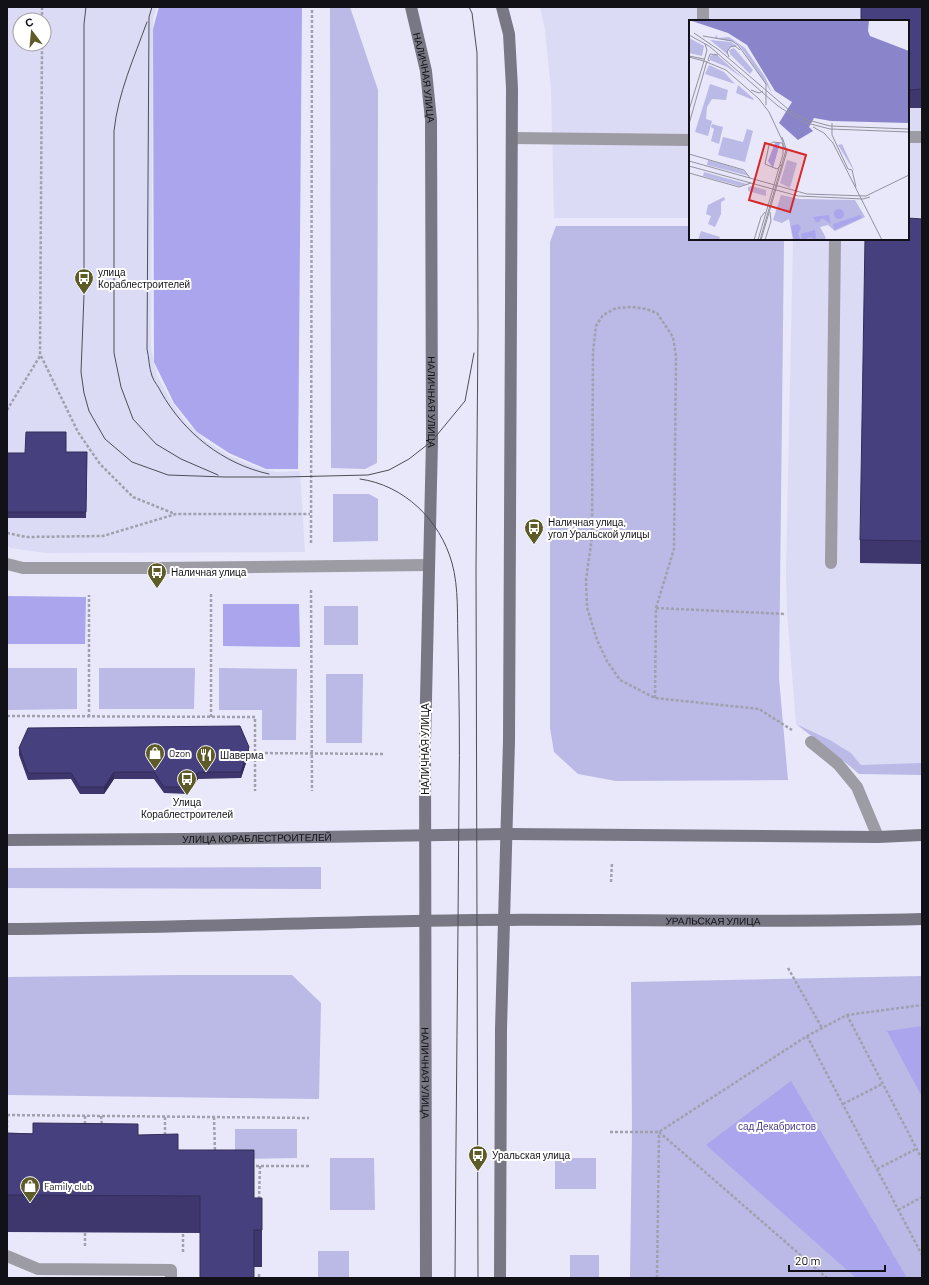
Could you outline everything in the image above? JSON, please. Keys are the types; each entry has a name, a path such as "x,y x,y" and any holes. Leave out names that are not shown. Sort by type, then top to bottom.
{"main road":[{"name":"НАЛИЧНАЯ УЛИЦА","path":"411,7 426,71 430,120 432,442 425,727 426,1278"},
{"path":"500,1278 501,1029 509,741 511,558 512,138 512,88 509,34 502,7"},
{"path":"507,834 878,838 922,834"},
{"name":"УЛИЦА КОРАБЛЕСТРОИТЕЛЕЙ","path":"7,840 507,834"},
{"name":"УРАЛЬСКАЯ УЛИЦА","path":"504,920 829,921 922,919"},
{"path":"7,929 147,928 504,920"}],"lane":[{"path":"703,7 703,20"},
{"path":"909,137 922,137"},
{"path":"512,138 689,140"},
{"path":"831,563 835,240"},
{"path":"7,564 23,568 429,565"},
{"path":"811,742 838,764 856,787 878,838"},
{"path":"7,1256 38,1269 171,1274"}],"path":[{"path":"312,7 310,514 312,791"},
{"path":"42,52 40,356 78,432 100,464 133,497 176,514"},
{"path":"654,698 656,608 674,549 676,356 673,337 657,313 646,309 632,307 616,308 603,315 596,326 594,339 592,537 586,580 587,607 597,640 607,661 620,680 654,698 760,709 811,742"},
{"path":"7,410 40,356"},
{"path":"7,533 26,537 103,536 176,514 310,514"},
{"path":"211,594 211,717"},
{"path":"89,595 89,717"},
{"path":"656,608 786,614"},
{"path":"7,716 255,717 255,791"},
{"path":"255,753 385,754"},
{"path":"611,882 612,863"},
{"path":"788,968 822,1028"},
{"path":"610,1132 659,1132 808,1036 846,1015 922,1005"},
{"path":"846,1015 922,1159"},
{"path":"808,1036 922,1255"},
{"path":"843,1104 882,1084"},
{"path":"8,1144 7,1115 309,1118"},
{"path":"85,1116 85,1130"},
{"path":"102,1116 102,1131"},
{"path":"165,1117 165,1144"},
{"path":"214,1117 215,1159"},
{"path":"657,1278 659,1132"},
{"path":"659,1132 828,1278"},
{"path":"877,1170 916,1149"},
{"path":"244,1166 309,1166"},
{"path":"259,1206 260,1166"},
{"path":"252,1179 259,1179"},
{"path":"898,1210 922,1197"},
{"path":"171,1274 183,1262 183,1224"}],"shaded area":[{"path":"7,7 157,7 153,18 151,348 157,375 171,401 186,422 206,441 230,456 261,469 276,472 300,471 305,552 45,553 10,548 7,545"},
{"path":"540,7 922,7 922,772 861,765 851,753 830,740 796,724 787,612 786,574 793,240 909,240 909,20 689,20 689,218 554,218 551,90 545,29"}],"green space":[{"path":"159,7 302,7 298,469 266,469 229,453 197,432 174,403 154,362 153,29"},
{"path":"330,7 350,7 378,90 377,463 365,469 331,468"},
{"path":"556,226 689,226 689,240 784,240 779,678 788,780 616,781 578,774 554,752 550,728 550,242"},
{"path":"333,494 369,494 378,499 378,541 333,542"},
{"path":"7,596 86,597 85,644 7,644"},
{"path":"223,604 299,604 300,647 223,646"},
{"path":"324,606 358,606 358,645 324,645"},
{"path":"7,668 77,668 77,709 7,710"},
{"path":"99,668 195,668 194,709 99,709"},
{"path":"219,668 297,669 296,740 262,740 262,710 219,710"},
{"path":"326,674 363,674 362,743 326,743"},
{"path":"796,724 830,740 851,753 861,765 922,763 922,775 859,774"},
{"path":"321,867 321,889 7,888 7,868"},
{"path":"292,975 321,1003 319,1099 7,1095 7,977"},
{"name":"сад Декабристов","path":"922,976 922,1278 630,1278 632,1131 631,982"},
{"path":"922,1026 922,1097 887,1031"},
{"path":"791,1081 907,1278 856,1278 706,1145"},
{"path":"235,1129 297,1129 297,1158 235,1159"},
{"path":"330,1158 374,1158 375,1210 330,1210"},
{"path":"555,1158 596,1158 596,1189 555,1189"},
{"path":"318,1251 349,1251 349,1278 318,1278"},
{"path":"570,1255 599,1255 599,1278 570,1278"}],"building":[{"path":"861,7 922,7 922,89 909,90 909,20 861,20"},
{"path":"909,218 922,219 922,541 860,540 865,240 909,240"},
{"path":"26,432 66,432 66,452 87,452 86,512 7,512 7,453 25,453"},
{"path":"240,726 249,747 241,772 198,772 188,787 164,787 154,772 114,772 104,787 80,787 71,773 28,773 19,748 28,728"},
{"path":"33,1123 138,1124 138,1135 178,1134 178,1150 254,1150 254,1198 262,1198 262,1230 254,1230 254,1278 200,1278 200,1196 7,1195 7,1133 33,1134"}],"tram line":[{"path":"86,7 84,24 84,295 81,372 84,393 89,411 105,439 132,462 168,475 225,477 368,475 389,470 409,459 432,441 465,401 474,353"},
{"path":"152,7 149,17 147,349 151,373 170,407 181,421 206,445 236,463 269,474"},
{"path":"469,7 472,13 477,53 478,329 476,567 478,1278"},
{"path":"147,22 123,89 114,131 114,353 121,387 133,419 156,444 181,459 218,475"},
{"path":"360,479 391,489 418,507 439,533 452,563 456,582 458,613 459,756 455,1278"}],"place":[{"name":"улица Кораблестроителей","path":"84,295"},
{"name":"Наличная улица, угол Уральской улицы","path":"534,545"},
{"name":"Наличная улица","path":"157,589"},
{"name":"Ozon","path":"155,770"},
{"name":"Шаверма","path":"206,772"},
{"name":"Улица Кораблестроителей","path":"187,796"},
{"name":"Уральская улица","path":"478,1172"},
{"name":"Family club","path":"30,1203"}]}
